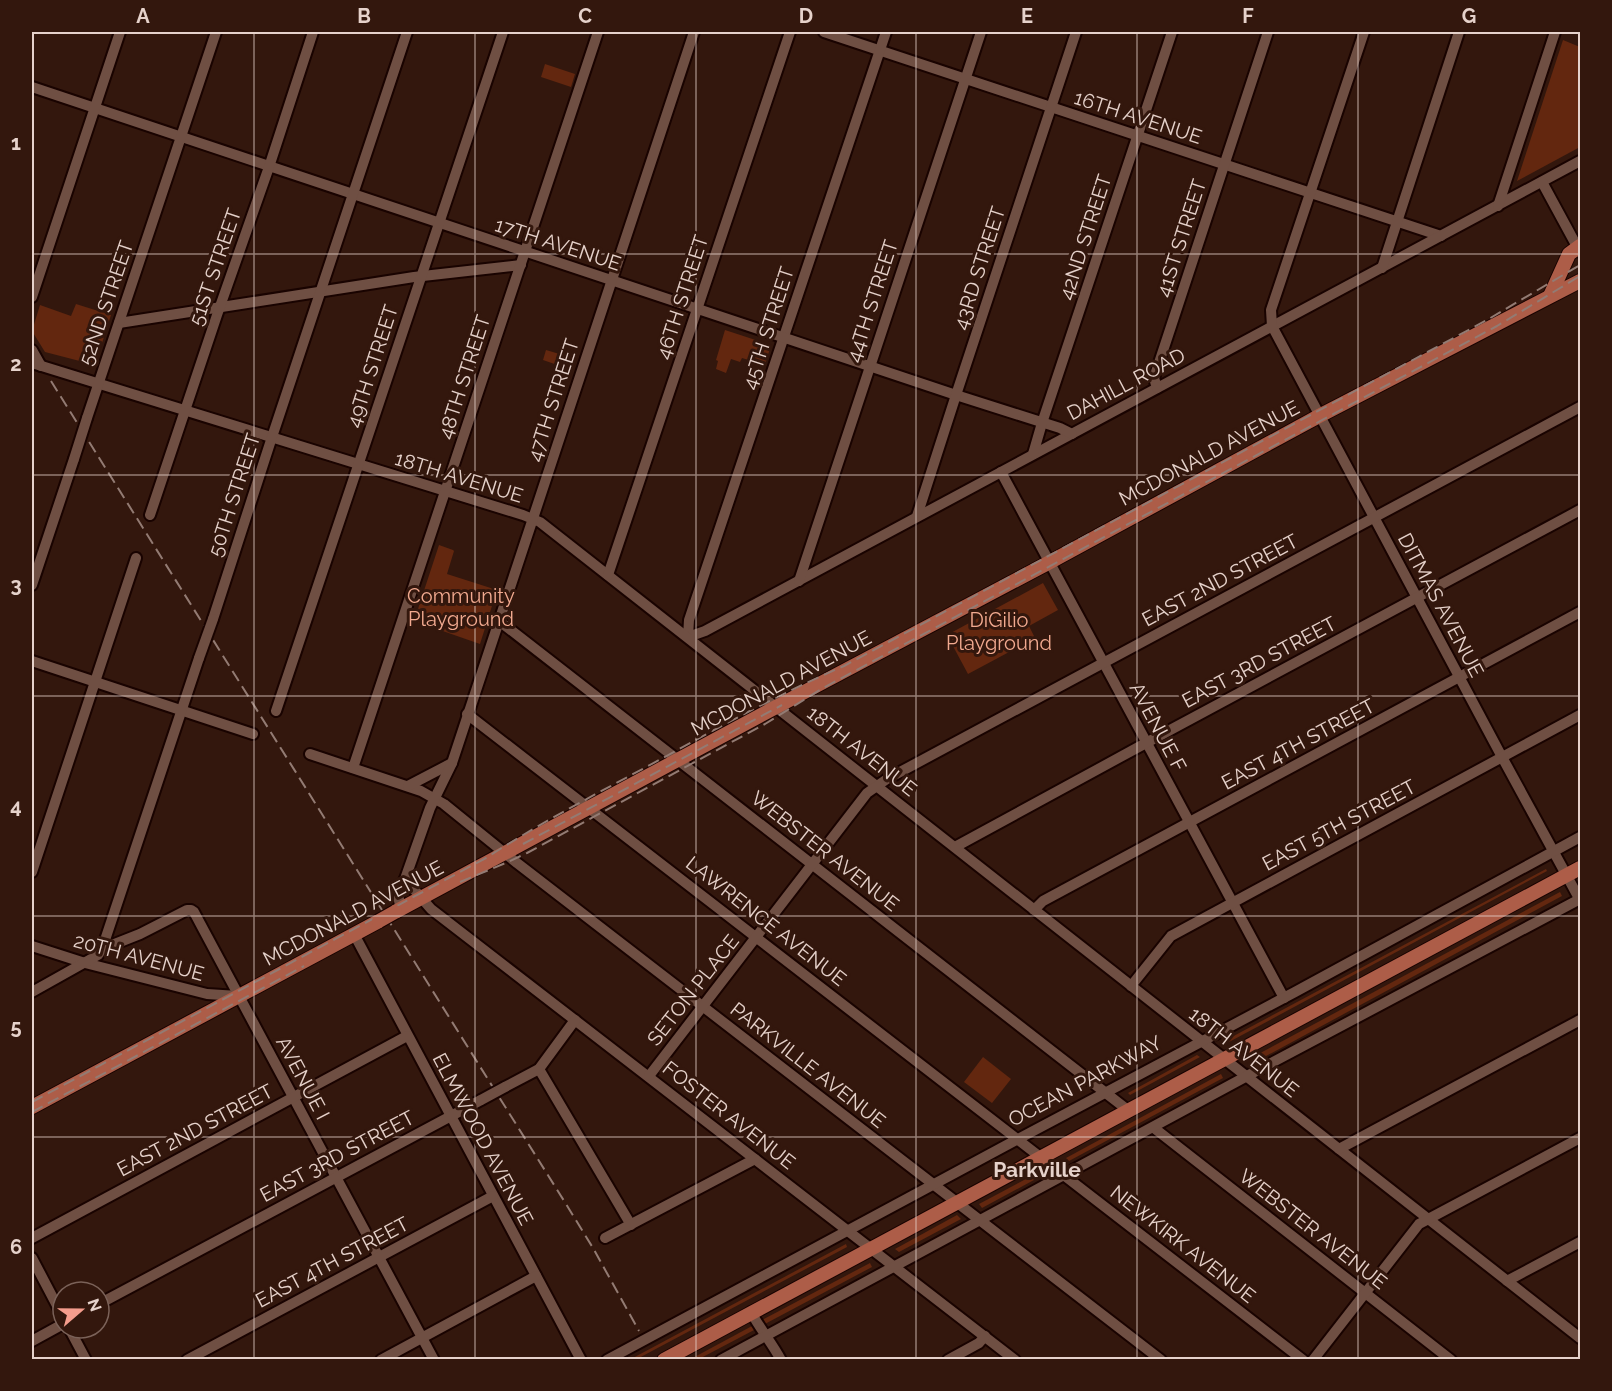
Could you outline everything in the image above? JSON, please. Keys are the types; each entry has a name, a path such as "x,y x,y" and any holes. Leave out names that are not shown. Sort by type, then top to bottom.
{"main road":[{"path":"1550,296 1569,254 1580,249"},
{"name":"MCDONALD AVENUE","path":"32,1107 1319,416 1581,281"},
{"path":"664,1359 1581,868"}],"street":[{"path":"32,297 120,32"},
{"name":"52ND STREET","path":"32,585 216,32"},
{"name":"51ST STREET","path":"150,515 313,32"},
{"name":"50TH STREET","path":"102,949 407,32"},
{"name":"49TH STREET","path":"276,711 503,32"},
{"name":"48TH STREET","path":"353,768 598,32"},
{"name":"47TH STREET","path":"399,910 400,887 452,763 694,32"},
{"name":"46TH STREET","path":"608,574 790,32"},
{"name":"16TH AVENUE","path":"824,32 1441,236"},
{"name":"45TH STREET","path":"688,637 689,620 886,32"},
{"name":"44TH STREET","path":"799,581 981,32"},
{"name":"43RD STREET","path":"917,516 1076,32"},
{"name":"42ND STREET","path":"1033,454 1172,32"},
{"name":"41ST STREET","path":"1157,388 1154,378 1268,32"},
{"path":"1272,326 1271,310 1364,32"},
{"path":"1382,268 1459,32"},
{"path":"1498,206 1555,32"},
{"name":"17TH AVENUE","path":"32,87 1072,434"},
{"name":"DAHILL ROAD","path":"688,637 705,631 799,581 1581,161"},
{"path":"1542,182 1580,249"},
{"path":"119,323 421,276 521,266"},
{"name":"DITMAS AVENUE","path":"1272,326 1580,900"},
{"path":"32,350 36,364"},
{"name":"18TH AVENUE","path":"36,364 445,491 544,525 1581,1338"},
{"name":"EAST 2ND STREET","path":"877,786 888,778 1581,407"},
{"name":"AVENUE F","path":"1001,472 1284,998"},
{"name":"EAST 3RD STREET","path":"955,847 1146,742 1581,510"},
{"path":"32,872 136,558"},
{"name":"EAST 4TH STREET","path":"1034,910 1043,901 1581,612"},
{"name":"WEBSTER AVENUE","path":"498,620 1129,1111"},
{"path":"32,661 253,734"},
{"name":"LAWRENCE AVENUE","path":"467,714 1042,1157"},
{"name":"EAST 5TH STREET","path":"1131,986 1171,936 1581,715"},
{"name":"PARKVILLE AVENUE","path":"310,754 408,786 444,804 1161,1359"},
{"path":"408,786 452,763"},
{"name":"SETON PLACE","path":"648,1076 867,794 877,786"},
{"name":"OCEAN PARKWAY","path":"607,1359 1581,837"},
{"path":"405,879 421,898"},
{"name":"FOSTER AVENUE","path":"421,898 431,909 1015,1359"},
{"path":"721,1359 1580,900"},
{"name":"AVENUE I","path":"102,949 140,934 187,910 194,912 434,1359"},
{"name":"ELMWOOD AVENUE","path":"354,934 581,1359"},
{"name":"20TH AVENUE","path":"32,946 86,963 207,994 238,996"},
{"path":"32,992 86,963 98,955 102,949"},
{"name":"EAST 3RD STREET","path":"111,1298 539,1068 575,1020"},
{"path":"1339,1149 1581,1020"},
{"name":"EAST 2ND STREET","path":"32,1238 407,1036"},
{"path":"539,1068 631,1225"},
{"name":"WEBSTER AVENUE","path":"1154,1128 1450,1359"},
{"path":"1313,1359 1419,1224 1581,1138"},
{"name":"NEWKIRK AVENUE","path":"1042,1157 1303,1359"},
{"path":"605,1238 755,1159"},
{"name":"EAST 4TH STREET","path":"187,1359 493,1196"},
{"path":"1507,1281 1581,1242"},
{"path":"32,1258 51,1294"},
{"path":"381,1359 536,1275"},
{"path":"751,1312 781,1359"},
{"path":"32,1341 51,1331"},
{"path":"948,1359 979,1343 985,1336"},
{"path":"76,1340 86,1359"}],"green space":[{"path":"1563,40 1580,47 1580,147 1517,181"},
{"path":"545,64 575,74 571,87 541,77"},
{"path":"76,304 111,315 95,365 45,352 32,331 40,305 71,316"},
{"path":"725,330 771,345 765,365 742,358 740,362 731,359 726,373 716,369 718,361 716,360"},
{"path":"546,350 573,358 569,369 543,360"},
{"name":"Community Playground","path":"439,545 454,551 447,574 497,590 480,644 414,621"},
{"name":"DiGilio Playground","path":"1043,583 1058,610 1029,626 1035,638 968,674 947,635"},
{"path":"1546,869 1547,871 1229,1042 1228,1039"},
{"path":"1560,892 1562,896 1255,1062 1251,1058"},
{"path":"1197,1055 1200,1057 1130,1095 1128,1093"},
{"path":"983,1057 1011,1079 992,1103 964,1082"},
{"path":"1221,1074 1223,1078 1069,1161 1066,1158"},
{"path":"1041,1171 1045,1174 982,1208 979,1204"},
{"path":"957,1215 961,1219 899,1252 895,1249"},
{"path":"846,1244 847,1247 637,1359 631,1359"},
{"path":"870,1263 872,1267 763,1325 762,1320"},
{"path":"752,1326 756,1329 699,1359 689,1360"}],"railway":[{"path":"32,1102 486,858 551,819 706,734 844,666 1487,320 1580,265"},
{"path":"460,882 527,853 765,724 823,688 1497,326 1580,276"},
{"path":"51,381 566,1204 639,1331"},
{"path":"523,844 782,705"},
{"path":"32,1112 304,966"}],"district":[{"name":"Parkville","path":"1037,1169"}]}
